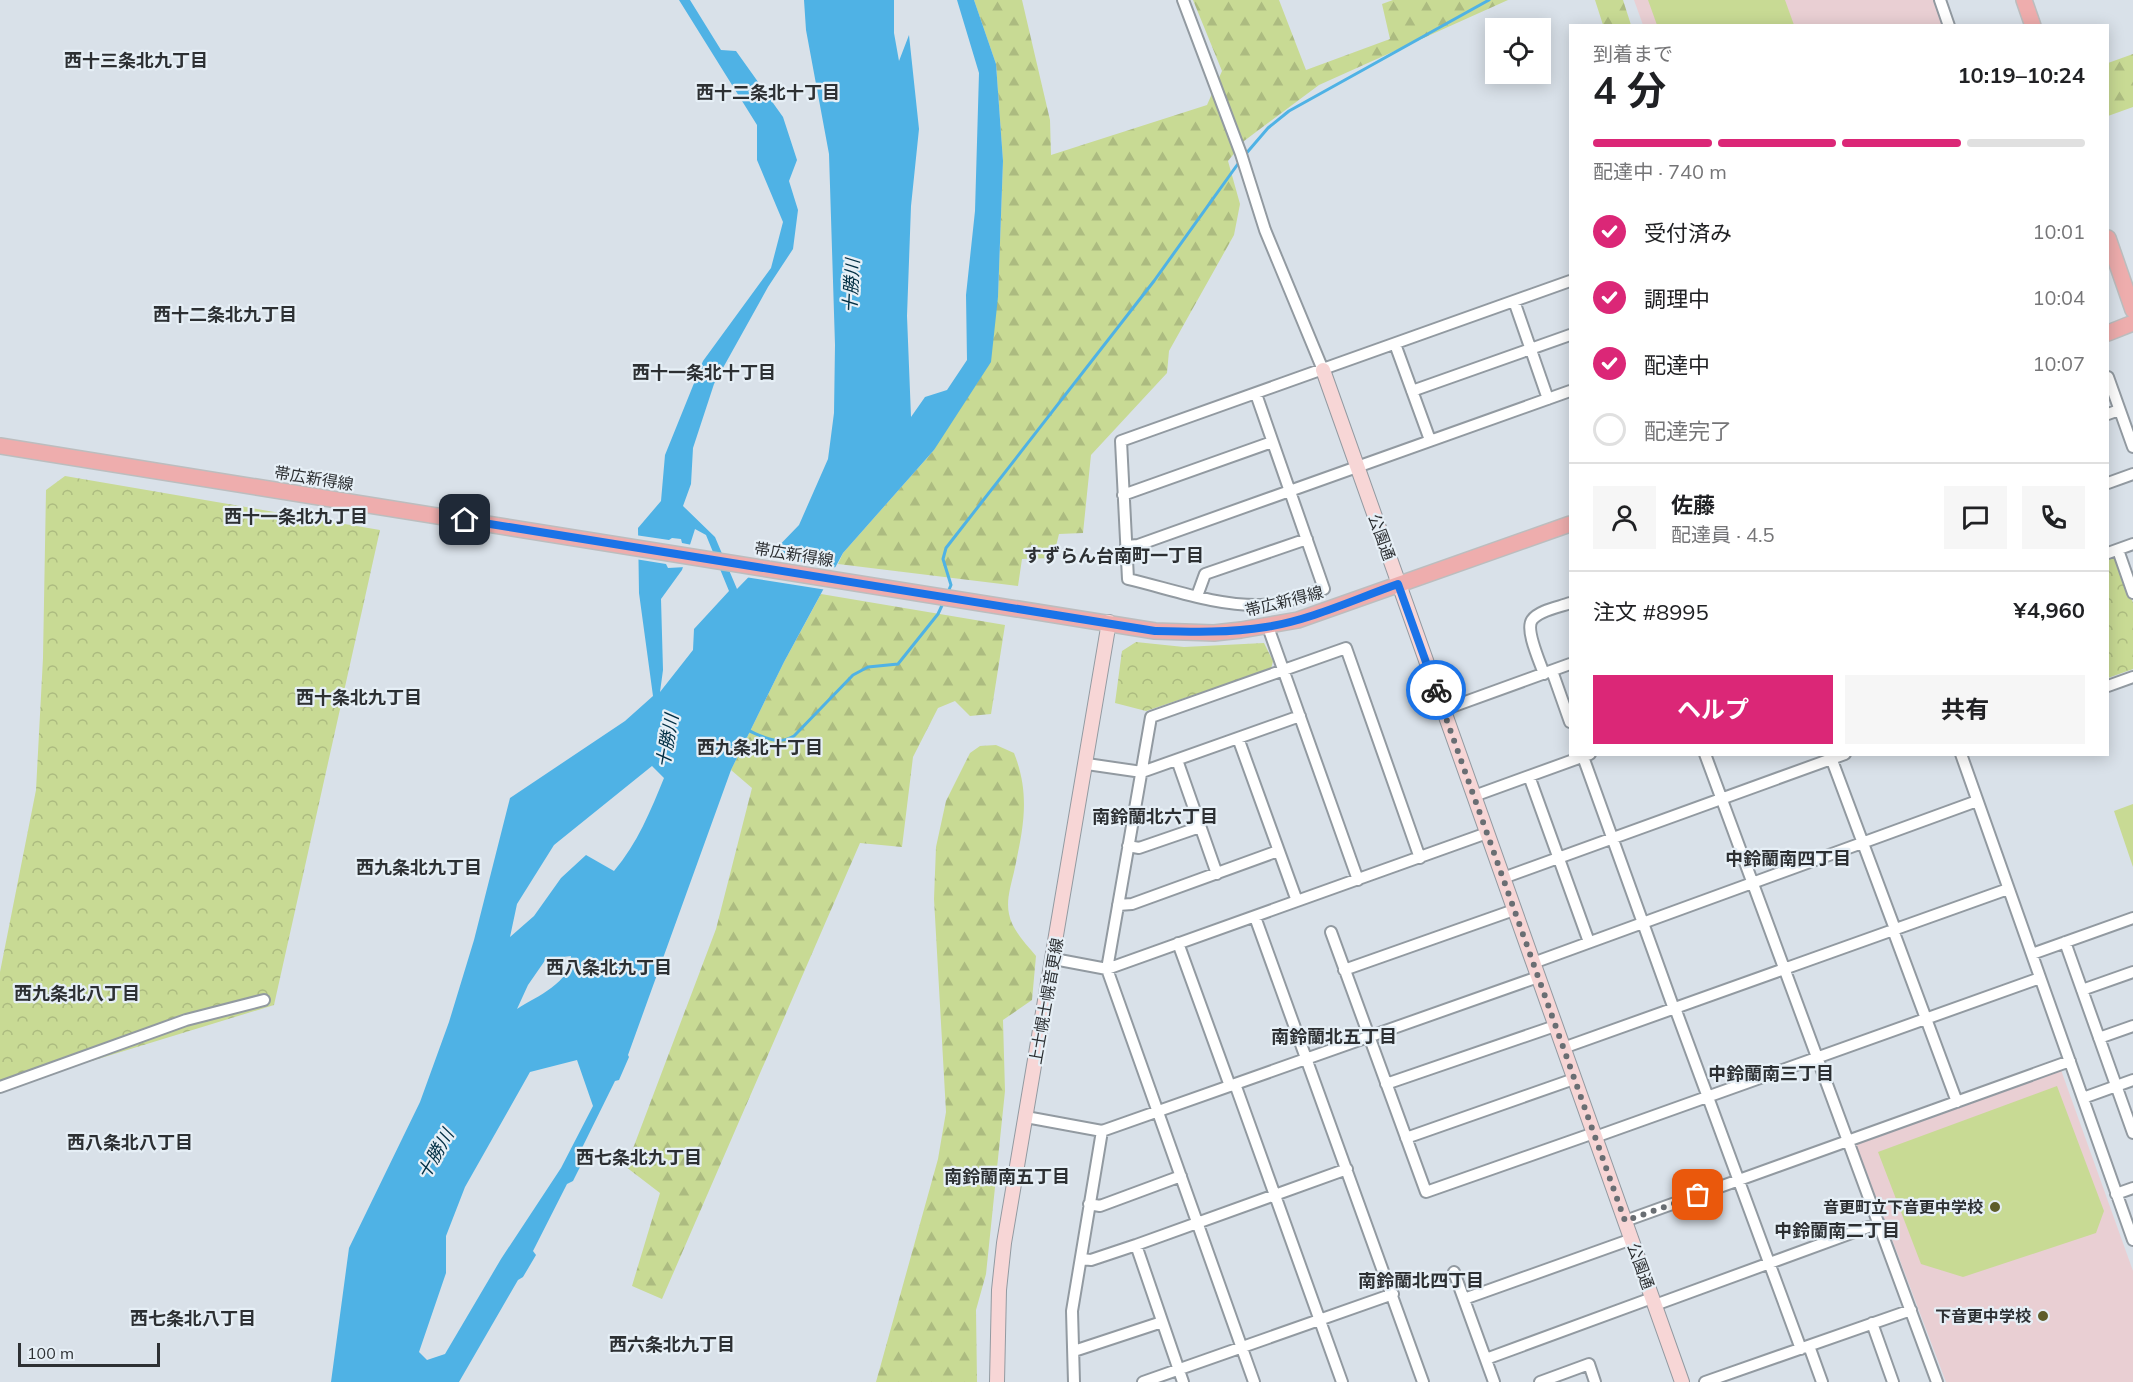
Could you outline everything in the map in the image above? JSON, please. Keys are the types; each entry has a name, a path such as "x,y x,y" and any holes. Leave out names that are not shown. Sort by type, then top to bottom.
{"main road":[{"path":"2024,0 2032,24"},
{"path":"2109,241 2133,310"},
{"path":"2109,333 2133,323"},
{"name":"帯広新得線","path":"2,446 1155,631 1214,633 1268,627 1298,620 1569,525"}],"street":[{"path":"1184,0 1241,154 1265,230 1323,370"},
{"path":"1940,0 1948,24"},
{"path":"1256,394 1324,589 1284,602 1262,605 1225,603 1128,579 1121,441 1569,281"},
{"path":"1514,301 1548,399"},
{"path":"1412,391 1569,336"},
{"path":"1395,344 1430,440"},
{"name":"公園通","path":"1323,370 1682,1382"},
{"path":"2109,380 2133,447"},
{"path":"1126,546 1138,545 1569,391"},
{"path":"2109,414 2120,410"},
{"path":"1123,495 1272,442"},
{"path":"2109,483 2133,474"},
{"path":"1197,596 1205,574 1307,539"},
{"path":"2133,544 2113,552 2133,593"},
{"path":"1569,603 1540,614 1532,620 1529,629 1569,720"},
{"name":"上士幌士幌音更線","path":"997,1382 999,1290 1004,1244 1087,764 1109,622"},
{"path":"1268,627 1358,880"},
{"path":"1254,1382 1107,969 1150,717 1346,648 1420,858"},
{"path":"1443,710 1569,664"},
{"path":"2109,686 2133,677"},
{"path":"1087,764 1142,772 1300,716"},
{"path":"1238,738 1297,902"},
{"path":"1474,796 1582,756"},
{"path":"1585,756 1643,923 1769,1264 1822,1382"},
{"path":"1706,756 1937,1382"},
{"path":"1962,756 2133,1240"},
{"path":"1503,878 1721,800 1831,757 1957,1102"},
{"path":"1178,760 1217,874"},
{"path":"1529,776 1589,942"},
{"path":"1533,963 1977,801"},
{"path":"1128,846 1139,848 1200,827"},
{"path":"1054,959 1107,969 1487,833"},
{"path":"1118,905 1132,904 1278,851"},
{"path":"1563,1048 2008,889"},
{"path":"1344,970 1514,910"},
{"path":"1255,916 1423,1382"},
{"path":"2032,954 2133,918"},
{"path":"1331,932 1426,1192 1709,1098 2040,978"},
{"path":"2065,942 2133,1133"},
{"path":"1178,943 1276,1196 1342,1382"},
{"path":"2082,990 2133,972"},
{"path":"1026,1117 1102,1131 1538,977"},
{"path":"0,1088 186,1020 264,1000"},
{"path":"1386,1084 1555,1026"},
{"path":"2099,1038 2133,1026"},
{"path":"1625,1221 2070,1061"},
{"path":"1406,1138 1574,1079"},
{"path":"2083,1098 2133,1080"},
{"path":"1074,1382 1072,1311 1102,1131"},
{"path":"1081,1259 1091,1260 1136,1245 1347,1170"},
{"path":"1089,1204 1100,1206 1181,1176"},
{"path":"2116,1194 2133,1188"},
{"path":"1486,1359 1769,1264 1879,1223"},
{"path":"1464,1299 1632,1239"},
{"path":"1136,1245 1184,1382"},
{"path":"1454,1272 1494,1382"},
{"path":"1143,1382 1393,1294"},
{"path":"1704,1382 1911,1310"},
{"path":"1074,1351 1162,1322"},
{"path":"1872,1323 1893,1382"},
{"path":"1541,1382 1589,1364 1595,1382"}],"shaded area":[{"path":"1634,0 1937,0 1946,24 1643,24"},
{"name":"音更町立下音更中学校","path":"2061,1070 2133,1271 2133,1382 1946,1382 1856,1144"}],"green space":[{"path":"974,0 1022,0 1050,120 1051,155 1207,105 1222,71 1193,0 1279,0 1306,70 1390,39 1382,4 1393,0 1508,0 1319,85 1244,141 1228,161 1240,204 1234,235 1169,351 1167,373 1091,455 1083,533 1059,534 1053,558 1022,559 1018,586 838,564 843,553 934,450 998,297 1003,161 996,64"},
{"path":"1595,0 1623,0 1631,24 1603,24"},
{"path":"1648,0 1785,0 1794,24 1657,24"},
{"path":"2133,54 2133,107 2109,116 2109,63"},
{"path":"65,476 380,530 274,1005 0,1089 0,972 36,790 43,658 46,490"},
{"path":"2109,559 2119,561 2133,603 2133,669 2109,678"},
{"path":"821,594 1005,625 991,714 970,716 955,701 938,708 913,757 902,847 860,843 662,1299 632,1286 660,1193 626,1167 716,929 752,788 731,770 784,662"},
{"path":"1136,642 1184,647 1264,643 1273,661 1271,669 1146,711 1115,703 1122,651"},
{"path":"996,745 1014,753 1024,798 1022,827 1008,909 1016,931 1036,956 1032,1000 1003,1020 1005,1091 986,1274 976,1310 977,1382 876,1382 938,1159 946,1112 934,899 936,847 946,801 970,753 980,746"},
{"path":"2133,804 2133,867 2114,811"},
{"path":"2057,1086 2104,1211 2096,1233 1963,1277 1921,1264 1878,1152"}],"water":[{"name":"十勝川","path":"679,0 690,0 721,50 736,51 783,117 797,160 789,181 798,210 793,249 768,287 714,384 693,448 691,484 683,506 715,537 737,589 799,525 828,459 834,413 835,345 829,154 806,30 804,0 894,0 894,33 899,61 909,35 919,129 911,206 907,316 911,417 925,397 947,390 967,360 966,295 975,211 979,73 957,0 974,0 996,64 1003,161 998,297 991,362 934,450 843,553 784,662 731,770 629,1057 579,1154 584,1159 573,1181 567,1184 533,1251 536,1255 523,1277 518,1280 459,1382 331,1382 349,1248 420,1102 449,1022 474,940 510,798 625,721 653,696 639,593 638,528 661,501 665,455 703,361 771,268 783,222 757,160 757,125","holes":["695,529 706,535 729,591 694,629 693,650 660,692 663,670 661,599 682,570","652,766 664,778 649,814 614,871 586,855 561,878 534,916 510,937 517,904 554,845","571,956 570,965 565,974 552,988 517,1009 528,985 546,959","577,1060 593,1106 561,1168 501,1259 445,1354 427,1360 419,1352 446,1273 446,1236 465,1187 530,1072"]}],"pier":[{"path":"635,535 669,540 681,539 682,543 692,545 686,567 668,568 666,564 635,559"},
{"path":"765,556 839,568 827,590 745,577"}],"waterway":[{"path":"1244,156 1268,128 1289,111 1489,0"},
{"path":"948,592 951,585 943,559 946,548 1154,281 1240,161"},
{"path":"747,730 776,740 794,736 853,675 868,667 898,664 938,614 944,601"}],"way so far":[{"path":"1436,690 1625,1221 1698,1195"}],"place":[{"name":"音更町立下音更中学校","path":"1995,1207"},
{"name":"下音更中学校","path":"2043,1316"}],"district":[{"name":"西十三条北九丁目","path":"136,60"},
{"name":"西十二条北十丁目","path":"768,92"},
{"name":"西十二条北九丁目","path":"225,314"},
{"name":"西十一条北十丁目","path":"704,372"},
{"name":"西十一条北九丁目","path":"296,516"},
{"name":"すずらん台南町一丁目","path":"1114,555"},
{"name":"西十条北九丁目","path":"359,697"},
{"name":"西九条北十丁目","path":"760,747"},
{"name":"南鈴蘭北六丁目","path":"1155,816"},
{"name":"中鈴蘭南四丁目","path":"1788,858"},
{"name":"西九条北九丁目","path":"419,867"},
{"name":"西八条北九丁目","path":"609,967"},
{"name":"西九条北八丁目","path":"77,993"},
{"name":"南鈴蘭北五丁目","path":"1334,1036"},
{"name":"中鈴蘭南三丁目","path":"1771,1073"},
{"name":"西八条北八丁目","path":"130,1142"},
{"name":"西七条北九丁目","path":"639,1157"},
{"name":"南鈴蘭南五丁目","path":"1007,1176"},
{"name":"中鈴蘭南二丁目","path":"1837,1230"},
{"name":"南鈴蘭北四丁目","path":"1421,1280"},
{"name":"西七条北八丁目","path":"193,1318"},
{"name":"西六条北九丁目","path":"672,1344"}],"route":[{"path":"465,520 1155,631 1214,633 1268,627 1298,620 1398,584 1436,690"}]}
